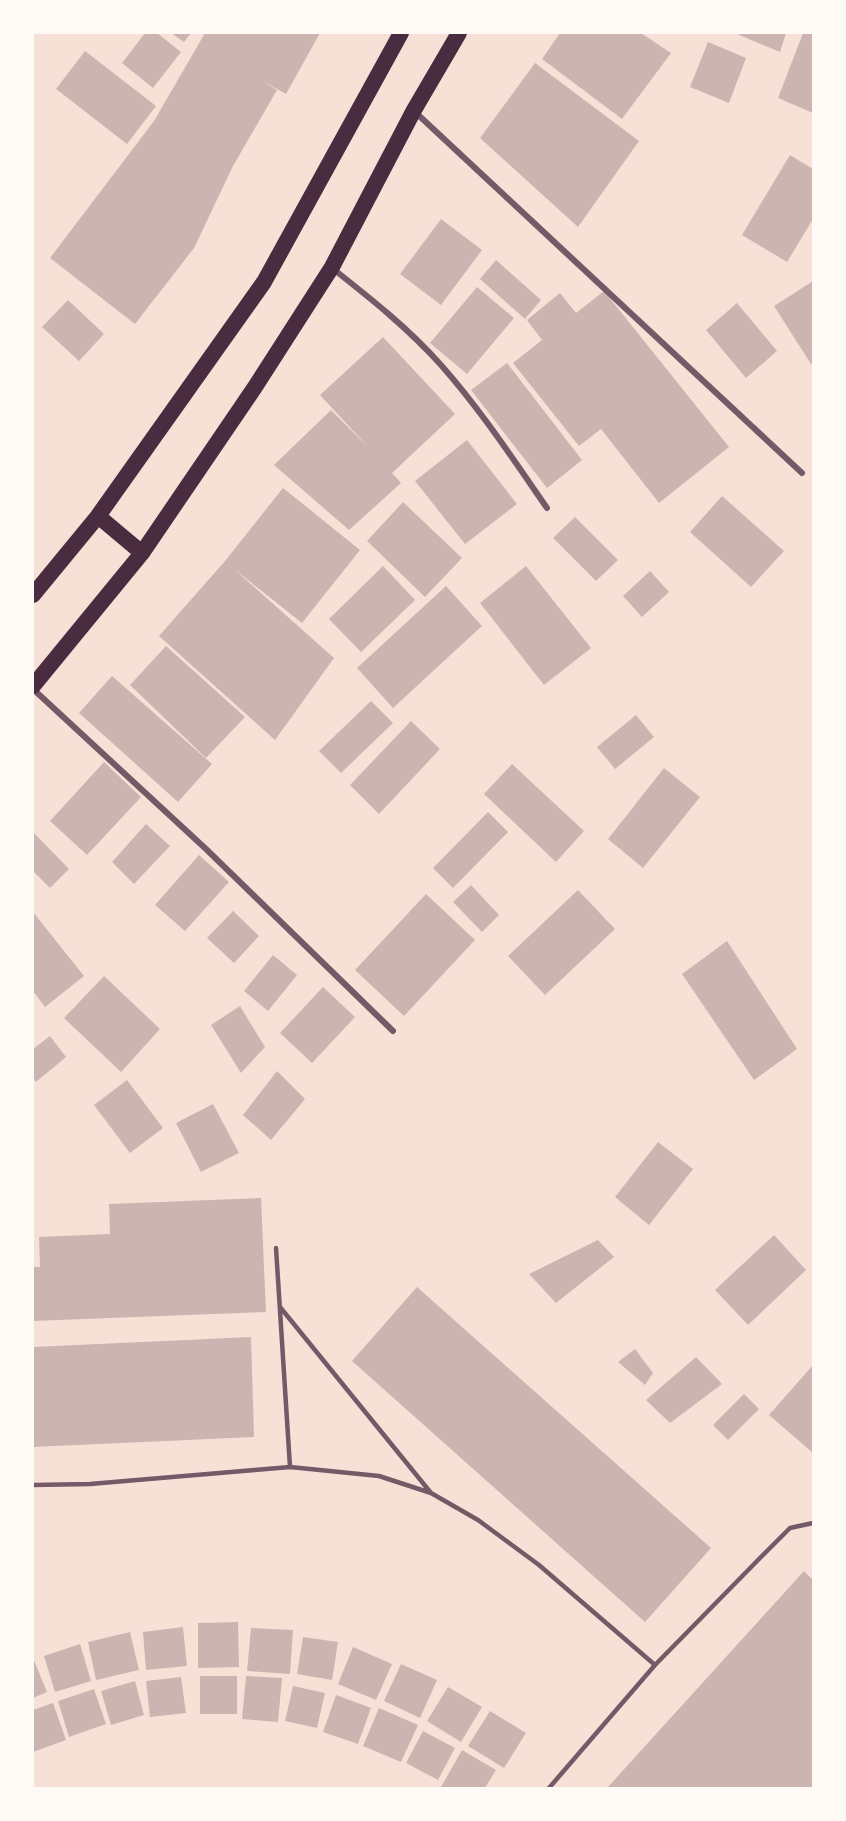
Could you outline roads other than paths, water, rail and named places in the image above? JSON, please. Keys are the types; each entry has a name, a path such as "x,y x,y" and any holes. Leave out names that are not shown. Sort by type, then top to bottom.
{"highway":[{"path":"33,595 98,516 264,282 401,33"},
{"path":"33,687 142,553 255,387 332,267 414,111 459,33"},
{"path":"98,516 142,553"}],"street":[{"path":"414,111 802,472"},
{"path":"332,267 386,310 441,365 494,431 547,508"},
{"path":"33,687 206,849 393,1031"}],"lane":[{"path":"276,1248 290,1467"},
{"path":"280,1307 431,1493"},
{"path":"33,1485 90,1484 290,1467 379,1476 431,1493 478,1520 539,1565 655,1665"},
{"path":"549,1788 655,1665 790,1528 813,1522"}]}
